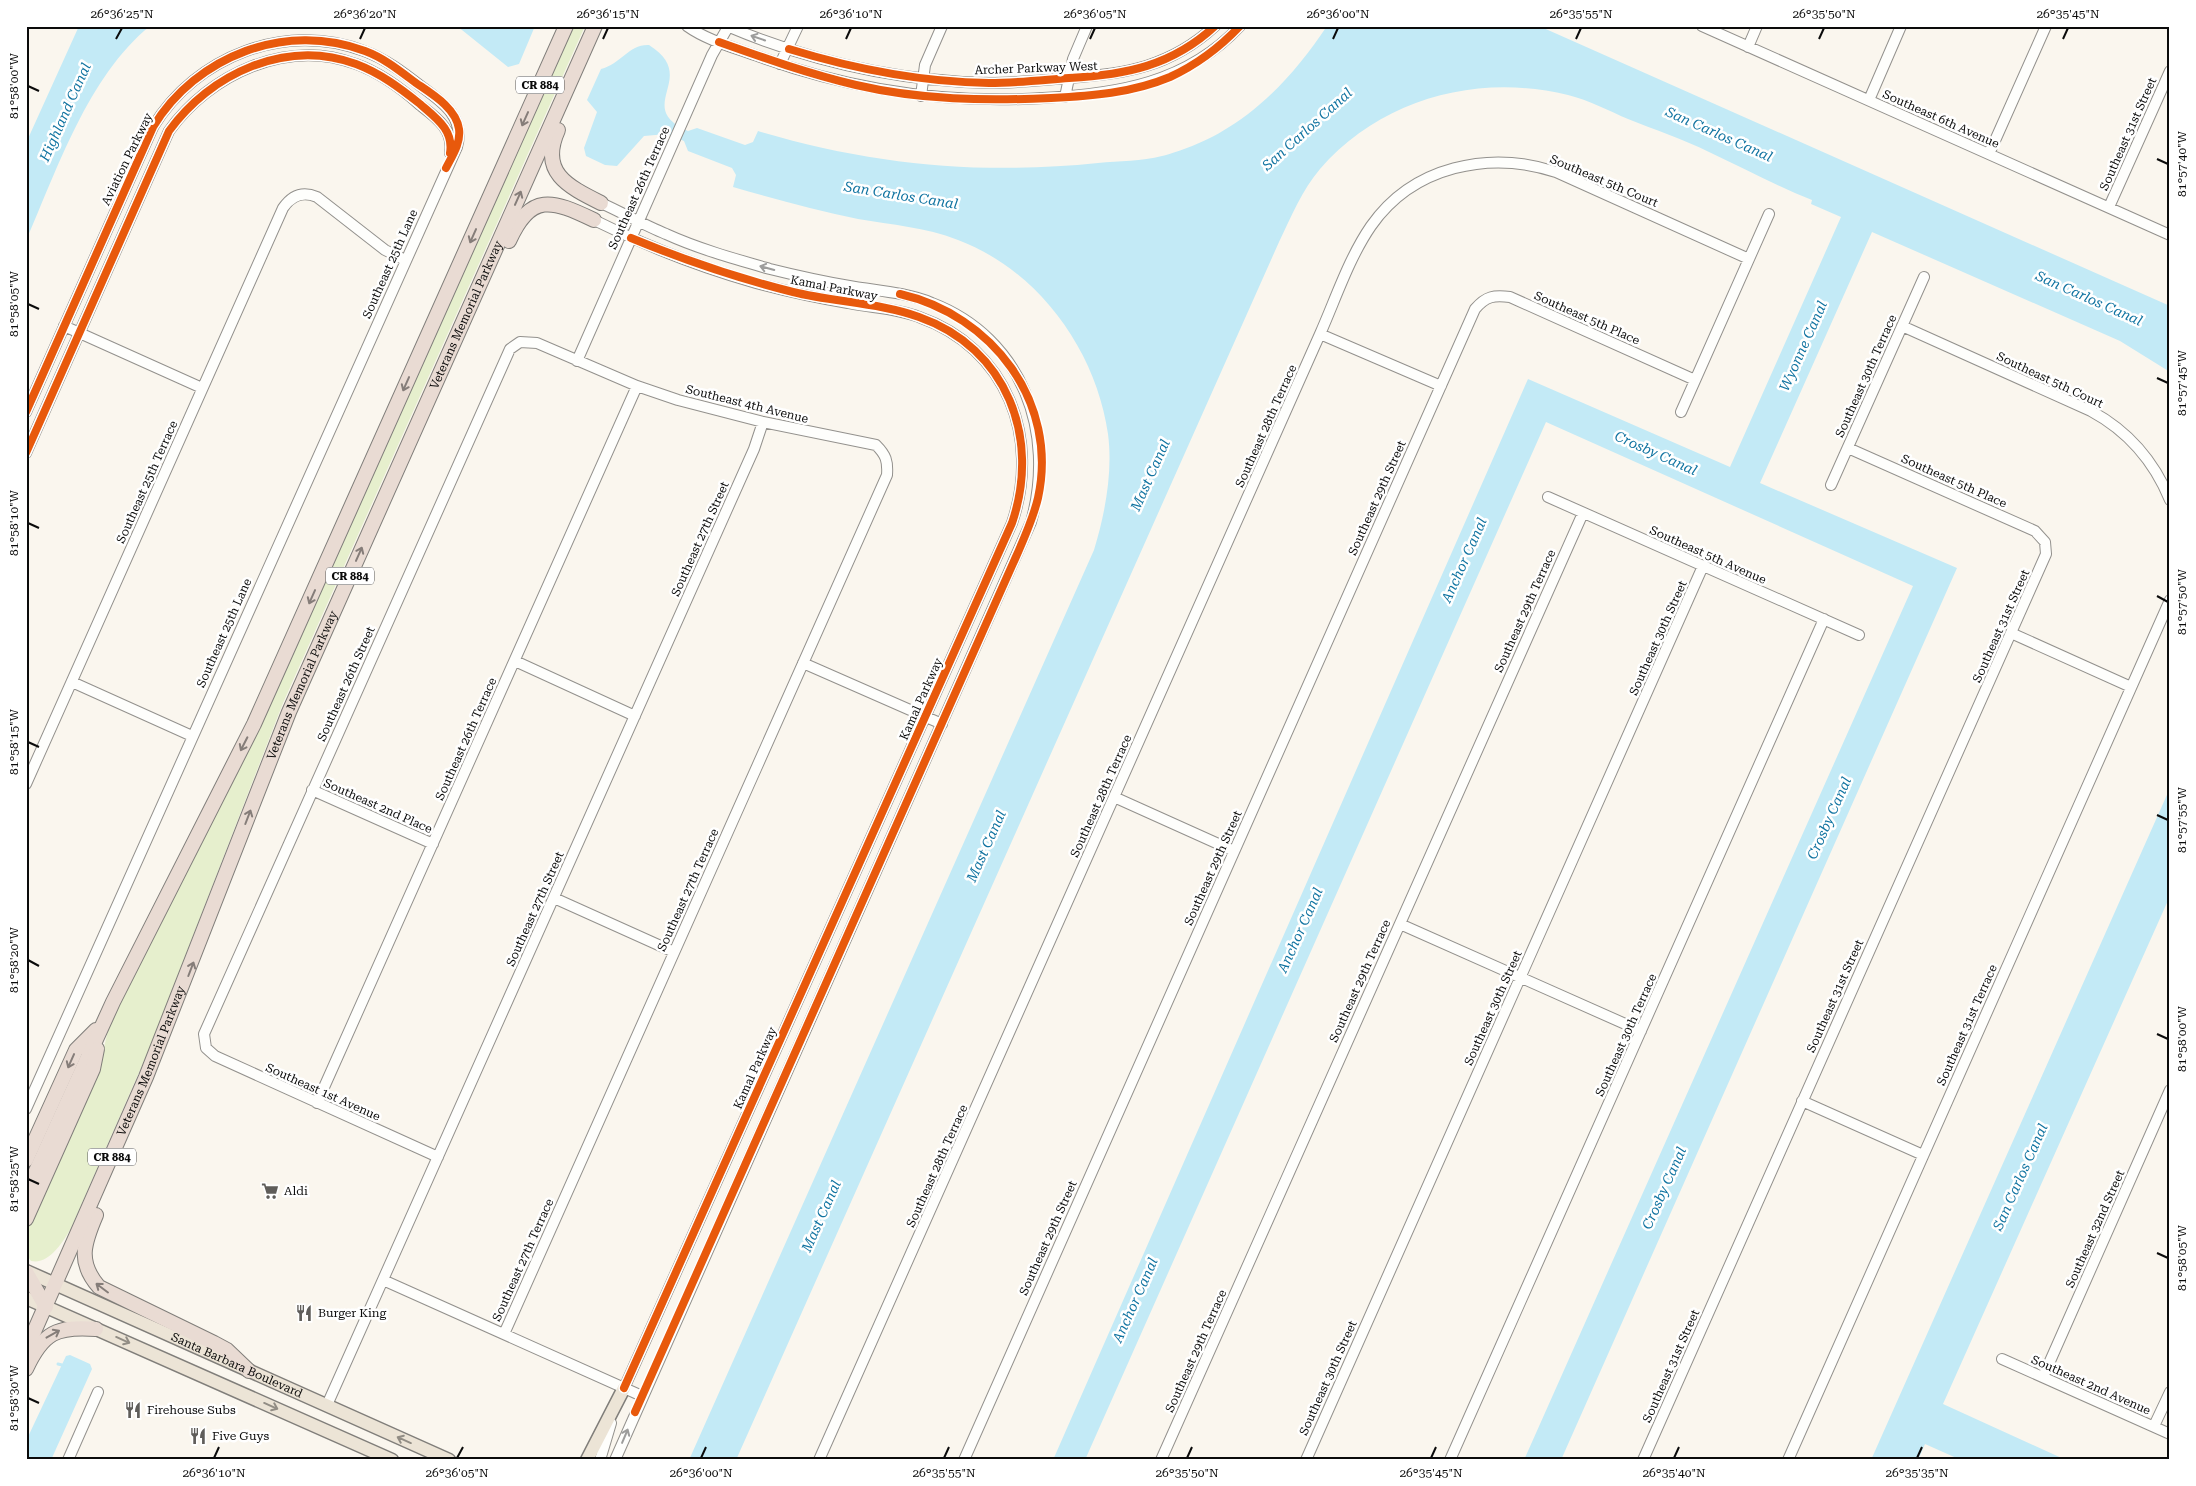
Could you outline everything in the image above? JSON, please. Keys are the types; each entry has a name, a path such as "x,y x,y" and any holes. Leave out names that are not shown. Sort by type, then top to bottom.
{"highway":[{"name":"Veterans Memorial Parkway","path":"26,1193 102,1024 254,724 566,26"},
{"name":"Veterans Memorial Parkway","path":"26,1350 166,1030 289,712 595,26"},
{"path":"601,203 574,188 561,178 554,169 551,149 604,26"},
{"path":"427,401 450,374 515,226 527,211 539,205 551,204 563,206 594,220"},
{"path":"26,1160 76,1050 102,1024"},
{"path":"26,1219 93,1069 102,1024"},
{"path":"166,1030 144,1108 87,1238 85,1262 88,1274 102,1290 227,1350 249,1371"},
{"path":"26,1272 46,1307"},
{"path":"26,1369 38,1347 54,1333 68,1328 96,1329"}],"main road":[{"name":"Santa Barbara Boulevard","path":"26,1272 449,1460"},
{"name":"Santa Barbara Boulevard","path":"26,1298 392,1460"},
{"path":"587,1460 624,1388"}],"street":[{"path":"687,26 719,42 780,64 858,86 922,96 971,100 1065,97 1132,89 1169,77 1193,65 1214,50 1240,26"},
{"name":"Southeast 26th Terrace","path":"577,361 675,138 727,26"},
{"name":"Archer Parkway West","path":"727,26 788,48 853,67 922,78 990,83 1109,76 1148,66 1185,49 1215,26"},
{"path":"780,64 798,26"},
{"path":"922,96 922,78 925,65 942,26"},
{"path":"1065,97 1073,59 1087,26"},
{"name":"Southeast 6th Avenue","path":"1702,26 2170,235"},
{"path":"1748,46 1757,26"},
{"path":"1868,100 1901,26"},
{"path":"1989,154 2046,26"},
{"name":"Aviation Parkway","path":"26,412 159,117 173,99 202,74 237,54 274,43 310,40 335,43 375,55 430,93 454,115 458,124 459,138 446,168"},
{"path":"26,453 170,131 197,99 233,74 263,63 306,56 337,59 370,70 408,94 449,132 452,146 446,168"},
{"name":"Southeast 31st Street","path":"2109,208 2170,71"},
{"name":"Southeast 5th Court","path":"1443,171 1500,161 1542,168 1749,259"},
{"name":"Southeast 25th Lane","path":"26,1109 446,168"},
{"name":"Southeast 28th Terrace","path":"819,1460 1360,245 1372,225 1388,207 1408,190 1443,171"},
{"name":"Southeast 25th Terrace","path":"26,784 283,208 297,196 308,194 317,197 386,250 405,260"},
{"name":"Kamal Parkway","path":"601,203 673,237 756,265 807,278 900,294 934,303 956,315 978,330 1000,352 1018,378 1032,408 1039,440 1041,474 1038,498 1031,522 615,1460"},
{"path":"1681,412 1769,214"},
{"name":"Kamal Parkway","path":"594,220 631,238 711,269 756,283 801,294 890,309 918,316 945,329 972,348 984,360 1004,388 1017,419 1022,443 1024,468 1020,496 1012,523 624,1388 600,1460"},
{"name":"Southeast 30th Terrace","path":"1831,485 1924,277"},
{"name":"Southeast 5th Place","path":"1494,295 1510,297 1695,380"},
{"name":"Southeast 29th Street","path":"964,1460 1475,309 1483,300 1494,295"},
{"path":"64,326 202,388"},
{"name":"Southeast 5th Court","path":"1902,326 2101,417 2137,445 2151,463 2170,500"},
{"path":"1320,334 1441,386"},
{"name":"Southeast 4th Avenue","path":"520,342 537,343 637,386 678,400 763,422 865,442 876,445 885,454"},
{"name":"Southeast 26th Street","path":"204,1042 206,1028 505,359 510,349 520,342"},
{"name":"Southeast 26th Terrace","path":"318,1103 637,386"},
{"name":"Southeast 27th Street","path":"327,1406 750,458 763,422"},
{"name":"Southeast 5th Place","path":"1848,448 2031,528 2045,542"},
{"name":"Southeast 27th Terrace","path":"504,1334 887,475 888,465 885,454"},
{"name":"Southeast 5th Avenue","path":"1548,497 1858,635"},
{"name":"Southeast 29th Terrace","path":"1161,1460 1583,513"},
{"name":"Southeast 31st Street","path":"1643,1460 2045,558 2045,542"},
{"name":"Southeast 30th Street","path":"1306,1460 1703,566"},
{"name":"Southeast 31st Terrace","path":"1788,1460 2170,600"},
{"name":"Southeast 30th Terrace","path":"1450,1460 1824,619"},
{"path":"2011,633 2131,687"},
{"path":"515,661 635,716"},
{"path":"802,663 942,724"},
{"path":"72,682 192,736"},
{"name":"Southeast 2nd Place","path":"312,790 433,844"},
{"path":"1114,798 1234,851"},
{"path":"554,898 674,952"},
{"path":"1400,924 1641,1031"},
{"name":"Southeast 1st Avenue","path":"204,1042 206,1048 215,1056 438,1157"},
{"name":"Southeast 32nd Street","path":"2043,1377 2170,1090"},
{"path":"1802,1100 1923,1155"},
{"path":"383,1280 642,1396"},
{"name":"Southeast 2nd Avenue","path":"2002,1359 2170,1434"},
{"path":"68,1460 98,1392"},
{"path":"2154,1426 2170,1392"}],"green space":[{"path":"574,26 585,26 283,703 150,1047 71,1228 60,1246 49,1256 44,1260 31,1261 26,1254 29,1224 98,1073 109,1026 263,721"}],"water":[{"name":"Highland Canal","path":"79,26 150,26 128,47 92,97 76,126 26,241 26,143"},
{"path":"457,26 535,26 519,64 508,67"},
{"path":"1327,26 1539,26 2170,306 2170,372 2120,341 1872,232 1760,483 1957,568 1561,1460 1524,1460 1913,586 1546,422 1085,1460 1053,1460 1528,379 1730,467 1841,217 1811,204 1812,200 1689,143 1568,95 1534,89 1500,87 1466,90 1434,97 1402,109 1372,124 1345,145 1320,169 1297,204 736,1460 689,1460 1094,550 1102,522 1109,478 1108,434 1091,372 1076,344 1058,317 1037,292 1014,271 987,254 946,236 921,229 842,216 733,187 736,175 732,168 688,151 684,141 667,134 644,136 617,166 605,165 586,156 584,148 597,112 587,100 601,69 614,63 636,48 649,45 663,57 669,69 665,102 666,112 672,121 688,131 697,128 745,145 753,142 758,131 800,143 843,152 926,164 1011,168 1138,160 1154,158 1184,149 1215,135 1237,122 1280,85 1305,57"},
{"name":"San Carlos Canal","path":"2170,788 2170,896 1943,1404 2066,1460 1961,1460 1925,1444 1918,1460 1871,1460"},
{"path":"70,1355 90,1364 92,1369 51,1460 26,1460 26,1441 66,1356"}],"waterway":[{"path":"58,1364 62,1365"}],"cycle path":[{"path":"789,49 838,63 913,77 964,82 1009,82 1090,77 1147,66 1182,51 1215,26"},
{"path":"719,42 804,71 880,90 953,98 1027,99 1096,95 1141,87 1156,82 1170,77 1198,61 1216,48 1240,26"},
{"path":"26,412 153,127 171,102 193,81 218,64 246,51 275,43 305,40 335,43 379,57 436,97 453,114 459,129 459,139 446,168"},
{"path":"26,453 169,131 186,111 206,93 228,78 252,66 277,59 303,55 330,57 356,64 382,76 420,104 438,120 446,131 451,145 450,153"},
{"path":"624,1388 1012,523 1020,491 1022,459 1019,429 1009,400 995,373 975,350 949,331 904,312 793,292 731,275 631,238"},
{"path":"635,1412 1022,544 1038,498 1042,463 1038,429 1028,397 1011,368 990,342 963,321 933,305 900,294"}],"place":[{"name":"Aldi","path":"270,1191"},
{"name":"Burger King","path":"304,1313"},
{"name":"Firehouse Subs","path":"133,1410"},
{"name":"Five Guys","path":"198,1436"}],"water label":[{"name":"Wyonne Canal","path":"1803,346"},
{"name":"Crosby Canal","path":"1656,453"},
{"name":"Mast Canal","path":"1150,475"},
{"name":"Anchor Canal","path":"1464,560"},
{"name":"Crosby Canal","path":"1829,818"},
{"name":"Mast Canal","path":"986,846"},
{"name":"Anchor Canal","path":"1300,930"},
{"name":"Crosby Canal","path":"1664,1188"},
{"name":"Mast Canal","path":"821,1216"},
{"name":"Anchor Canal","path":"1135,1300"}]}
